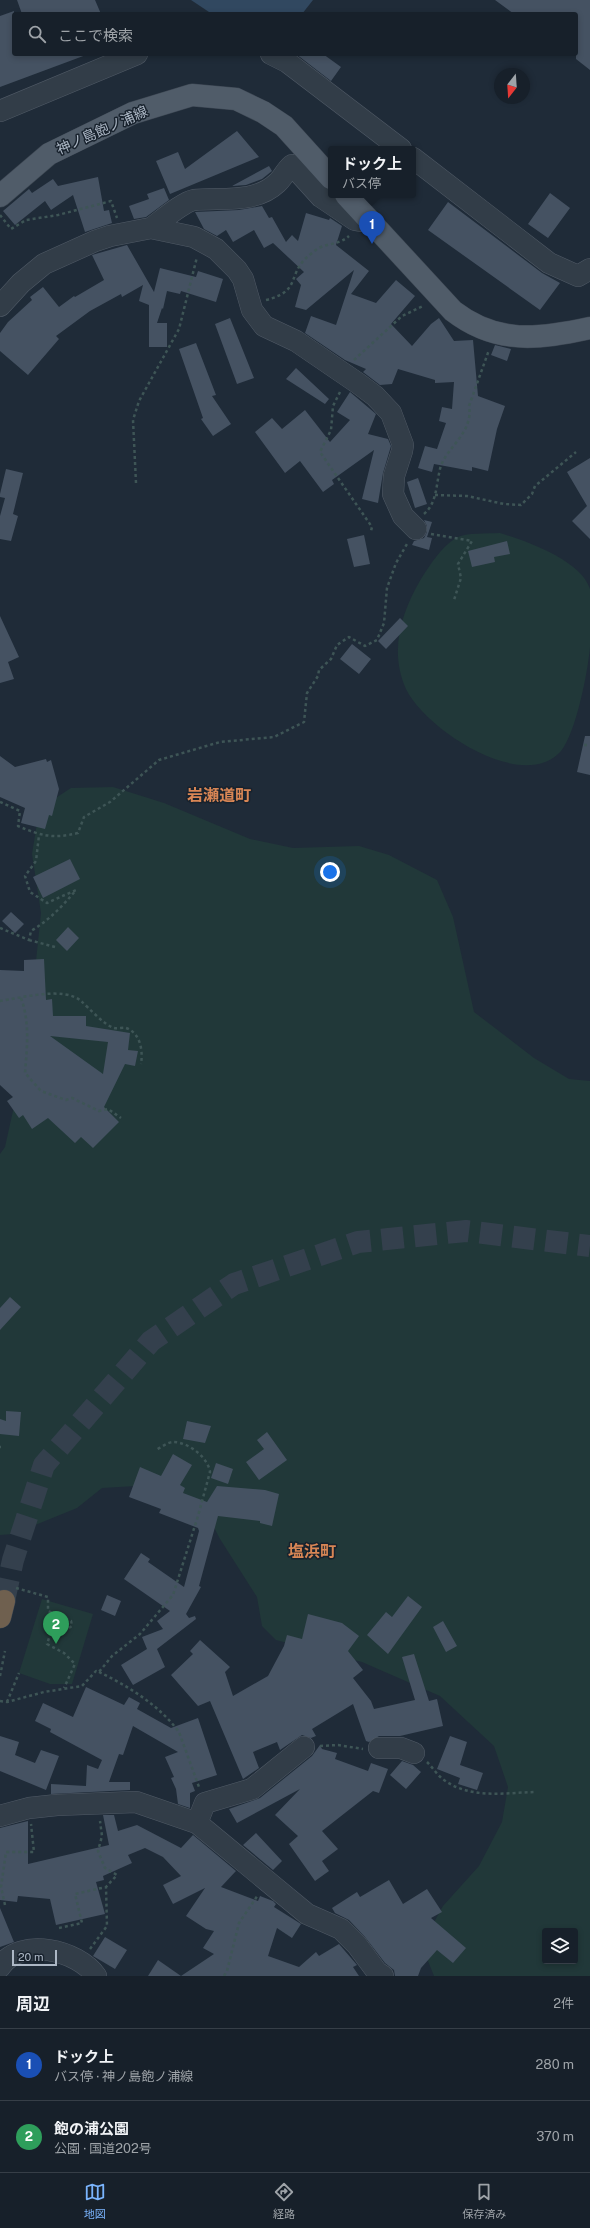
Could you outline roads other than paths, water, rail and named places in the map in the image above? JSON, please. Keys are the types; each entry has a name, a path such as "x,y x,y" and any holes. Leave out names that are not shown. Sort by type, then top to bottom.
{"main road":[{"name":"神ノ島飽ノ浦線","path":"0,196 48,154 133,113 192,94 236,100 263,112 284,126 328,175"},
{"path":"348,198 364,219 453,311 472,323 496,332 537,338 590,328"}],"street":[{"path":"0,111 132,56"},
{"path":"275,56 287,62 397,146"},
{"path":"416,160 550,263 578,276 590,269"},
{"path":"0,306 21,283 44,264 80,247 121,234 151,228 194,200 238,198 266,190 276,184 283,172 292,165 321,197 355,220 364,219"},
{"path":"151,228 186,235 216,249 237,270 243,279 250,304 259,321 268,329 296,341 359,384 375,396 391,413 402,445 394,476 393,494 403,516 416,529"},
{"path":"197,1823 205,1803 252,1790 304,1747"},
{"path":"379,1748 401,1748 414,1752"},
{"path":"0,1816 29,1808 96,1802 136,1802 197,1823 307,1914 341,1929 357,1945 377,1972 383,1976"},
{"path":"0,1967 10,1956 29,1950 55,1952 80,1961 96,1976"}],"water":[{"path":"191,0 313,0 304,12 209,12"}],"tunnel":[{"path":"4,1601 13,1560 44,1465 151,1341 234,1284 358,1242 466,1231 590,1246"}],"place":[{"name":"ドック上","path":"372,244"},
{"name":"飽の浦公園","path":"56,1644"}],"district":[{"name":"岩瀬道町","path":"219,795"},
{"name":"塩浜町","path":"312,1551"}]}
